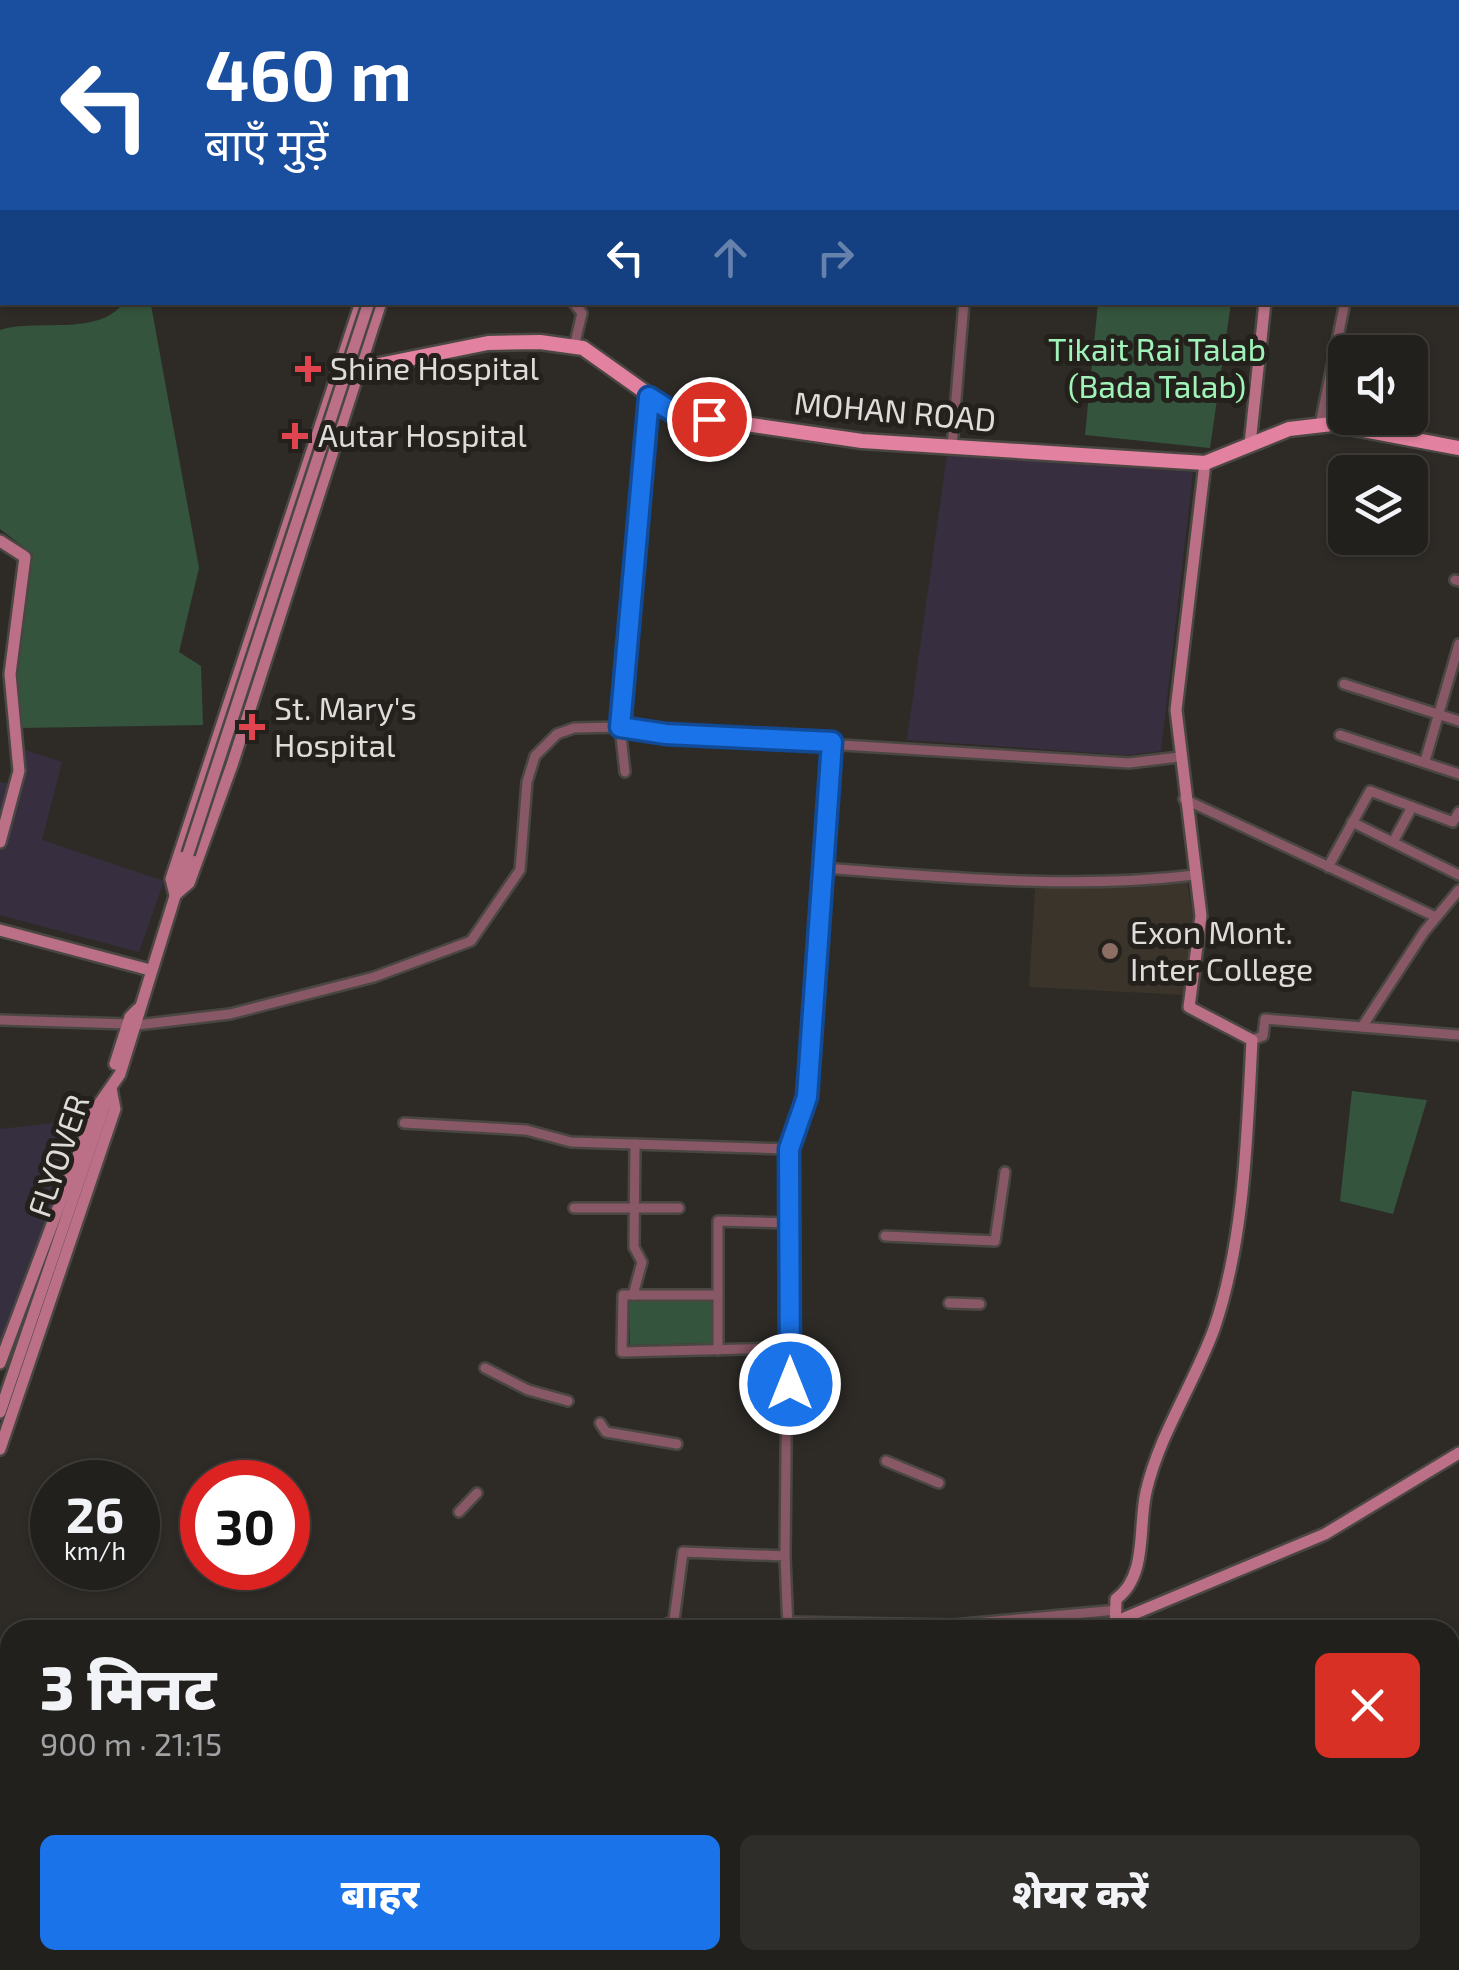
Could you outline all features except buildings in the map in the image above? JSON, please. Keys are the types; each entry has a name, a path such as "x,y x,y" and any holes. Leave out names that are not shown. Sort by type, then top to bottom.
{"main road":[{"path":"175,895 171,880 205,767 360,305"},
{"path":"0,1364 59,1197 126,1045 146,969 175,895 369,305"},
{"path":"175,895 189,883 232,764 380,305"},
{"path":"1250,444 1265,305"},
{"name":"MOHAN ROAD","path":"340,367 359,369 488,343 574,347 620,373 676,414 862,441 1205,464 1289,429 1320,425 1459,448"},
{"path":"1205,464 1176,710 1201,916 1190,1007 1252,1040 1247,1140 1214,1328 1145,1492 1139,1556 1128,1591 1116,1599 1116,1620 1325,1534 1459,1453"},
{"path":"0,541 24,556 10,674 19,772 0,842"},
{"path":"0,930 146,969"},
{"path":"0,1449 4,1427 114,1110 112,1084"},
{"name":"FLYOVER","path":"0,1412 112,1084"}],"street":[{"path":"574,347 582,312 576,305"},
{"path":"952,447 964,305"},
{"path":"1320,425 1344,305"},
{"path":"624,772 620,727 649,397"},
{"path":"1424,761 1459,644"},
{"path":"1344,684 1459,720"},
{"path":"0,1020 132,1024 230,1014 374,978 470,941 520,870 527,782 535,756 562,732 620,727 666,734 1129,763 1179,757"},
{"path":"1340,735 1459,774"},
{"path":"788,1620 789,1149 807,1097 832,742"},
{"path":"1328,867 1372,791 1452,822 1459,812"},
{"path":"1184,800 1436,918"},
{"path":"1393,842 1412,807"},
{"path":"1352,822 1459,875"},
{"path":"823,868 1048,885 1132,883 1195,876"},
{"path":"1362,1027 1459,890"},
{"path":"1252,1040 1263,1036 1265,1019 1459,1035"},
{"path":"404,1123 526,1130 571,1142 789,1149"},
{"path":"634,1295 642,1262 634,1246 636,1144"},
{"path":"885,1236 995,1241 1005,1172"},
{"path":"574,1208 679,1208"},
{"path":"718,1350 718,1221 789,1223"},
{"path":"718,1295 623,1295 622,1352 789,1348"},
{"path":"949,1303 980,1304"},
{"path":"485,1368 528,1390 568,1401"},
{"path":"600,1423 606,1432 677,1444"},
{"path":"886,1461 939,1483"},
{"path":"459,1512 477,1493"},
{"path":"674,1620 683,1552 785,1556"}],"shaded area":[{"path":"947,455 1193,472 1161,751 1126,755 907,740"},
{"path":"22,749 62,762 42,840 164,881 139,952 0,915 0,782 10,784"},
{"name":"Exon Mont. Inter College","path":"1187,881 1193,916 1185,995 1029,987 1035,889"},
{"path":"81,1120 0,1356 0,1129"}],"green space":[{"path":"122,305 151,305 199,568 179,652 201,666 203,725 21,728 17,681 33,554 0,529 0,330 82,324 111,314"},
{"name":"Tikait Rai Talab (Bada Talab)","path":"1098,305 1231,305 1210,448 1085,435"},
{"path":"1352,1091 1427,1100 1393,1214 1340,1201"},
{"path":"712,1301 712,1343 630,1345 629,1302"}],"place":[{"name":"Shine Hospital","path":"308,369"},
{"name":"Autar Hospital","path":"295,436"},
{"name":"St. Mary's Hospital","path":"252,727"},
{"name":"Exon Mont. Inter College","path":"1110,951"}],"route":[{"path":"709,419 676,414 649,397 620,727 666,734 832,742 807,1097 789,1149 790,1384"}]}
